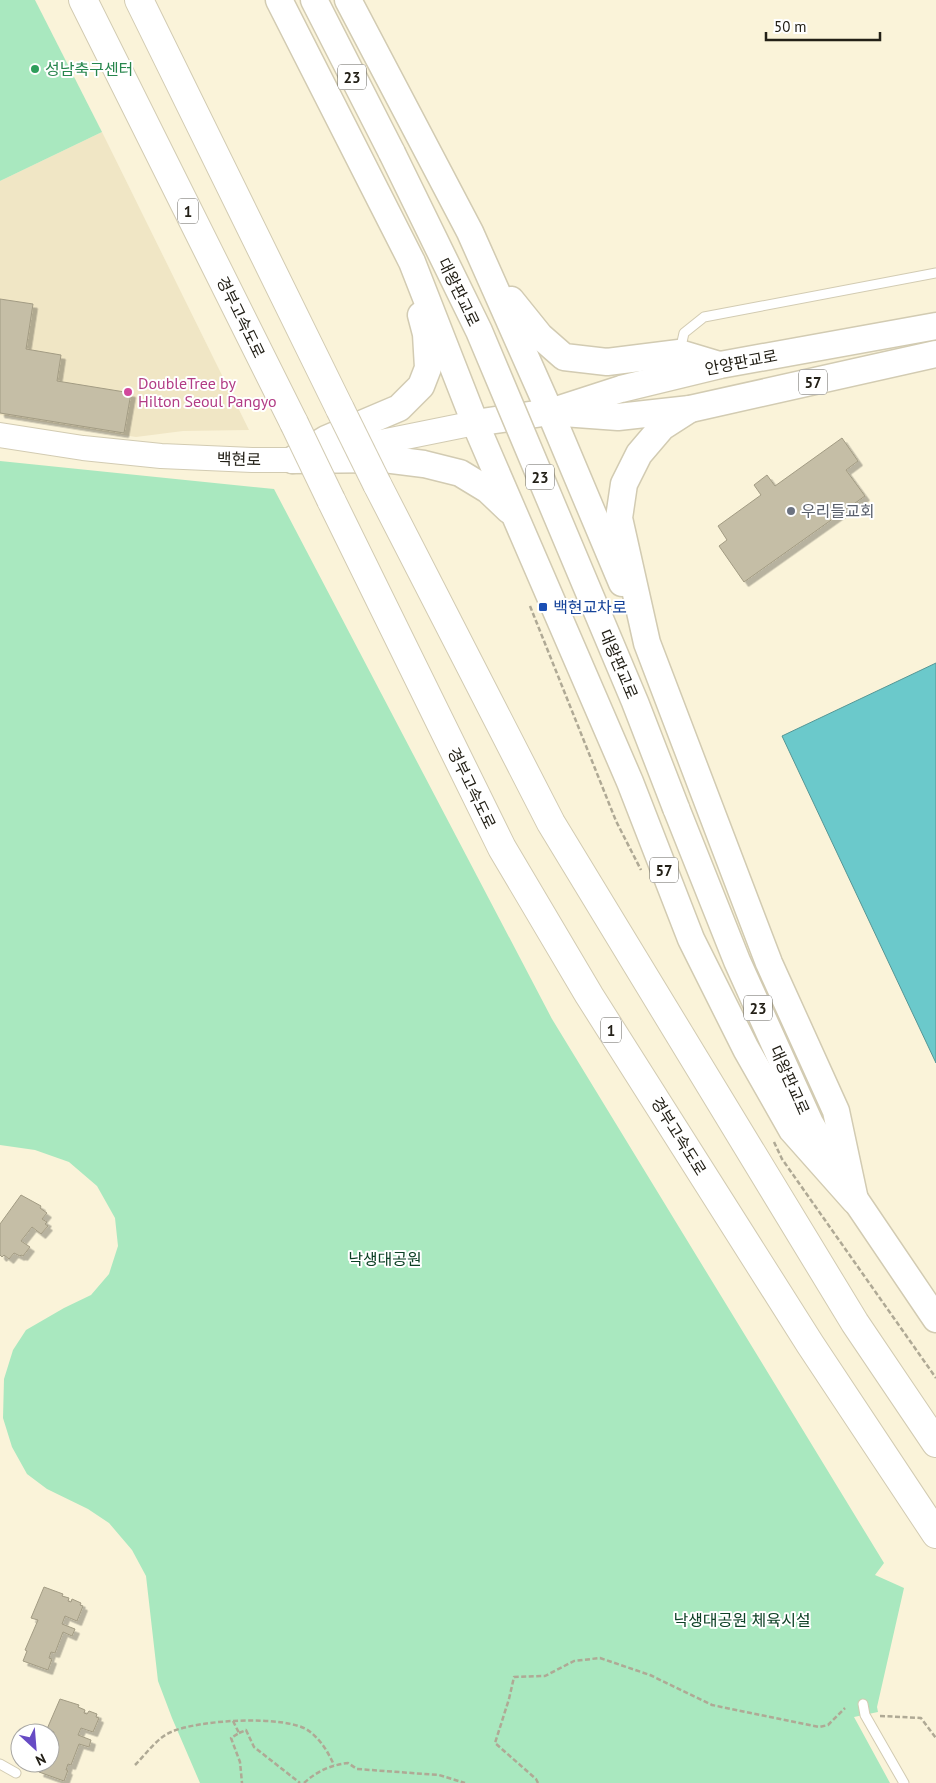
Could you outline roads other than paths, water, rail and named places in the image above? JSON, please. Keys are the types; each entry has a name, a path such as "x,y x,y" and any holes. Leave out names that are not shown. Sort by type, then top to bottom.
{"highway":[{"name":"경부고속도로","path":"83,0 507,856 589,995 810,1344 936,1534"},
{"path":"138,0 376,484 551,823 855,1323 936,1443"}],"main road":[{"name":"대왕판교로","path":"279,0 412,262 475,423 515,515"},
{"name":"대왕판교로","path":"314,0 392,153 479,331 635,702 737,961 810,1123 855,1200 936,1319"},
{"name":"대왕판교로","path":"348,0 470,232 550,412 647,644"},
{"path":"470,232 514,305 540,336 564,357 607,362 679,353 720,365"},
{"path":"292,460 326,439 399,408 421,386 428,368 426,334 419,306 412,262"},
{"name":"안양판교로","path":"475,423 550,412 621,389 720,365 936,326"},
{"name":"안양판교로","path":"550,412 618,417 690,409 936,354"},
{"name":"57","path":"690,409 662,427 638,454 624,484 620,518 647,644 769,963 836,1111 855,1200"},
{"name":"백현로","path":"0,435 83,448 161,456 292,460 475,423"},
{"path":"292,460 384,459 424,464 460,473 488,490 515,515"},
{"name":"57","path":"515,515 630,782 690,939 746,1049 792,1130 855,1200"}],"lane":[{"path":"679,353 684,334 704,318 936,273"},
{"path":"863,1704 866,1715 904,1783"}],"water":[{"path":"936,663 936,1063 782,736"}],"place":[{"name":"성남축구센터","path":"35,69"},
{"name":"DoubleTree by Hilton Seoul Pangyo","path":"128,392"},
{"name":"우리들교회","path":"791,511"},
{"name":"백현교차로","path":"543,607"}],"park label":[{"name":"낙생대공원","path":"385,1259"},
{"name":"낙생대공원 체육시설","path":"742,1620"}]}
